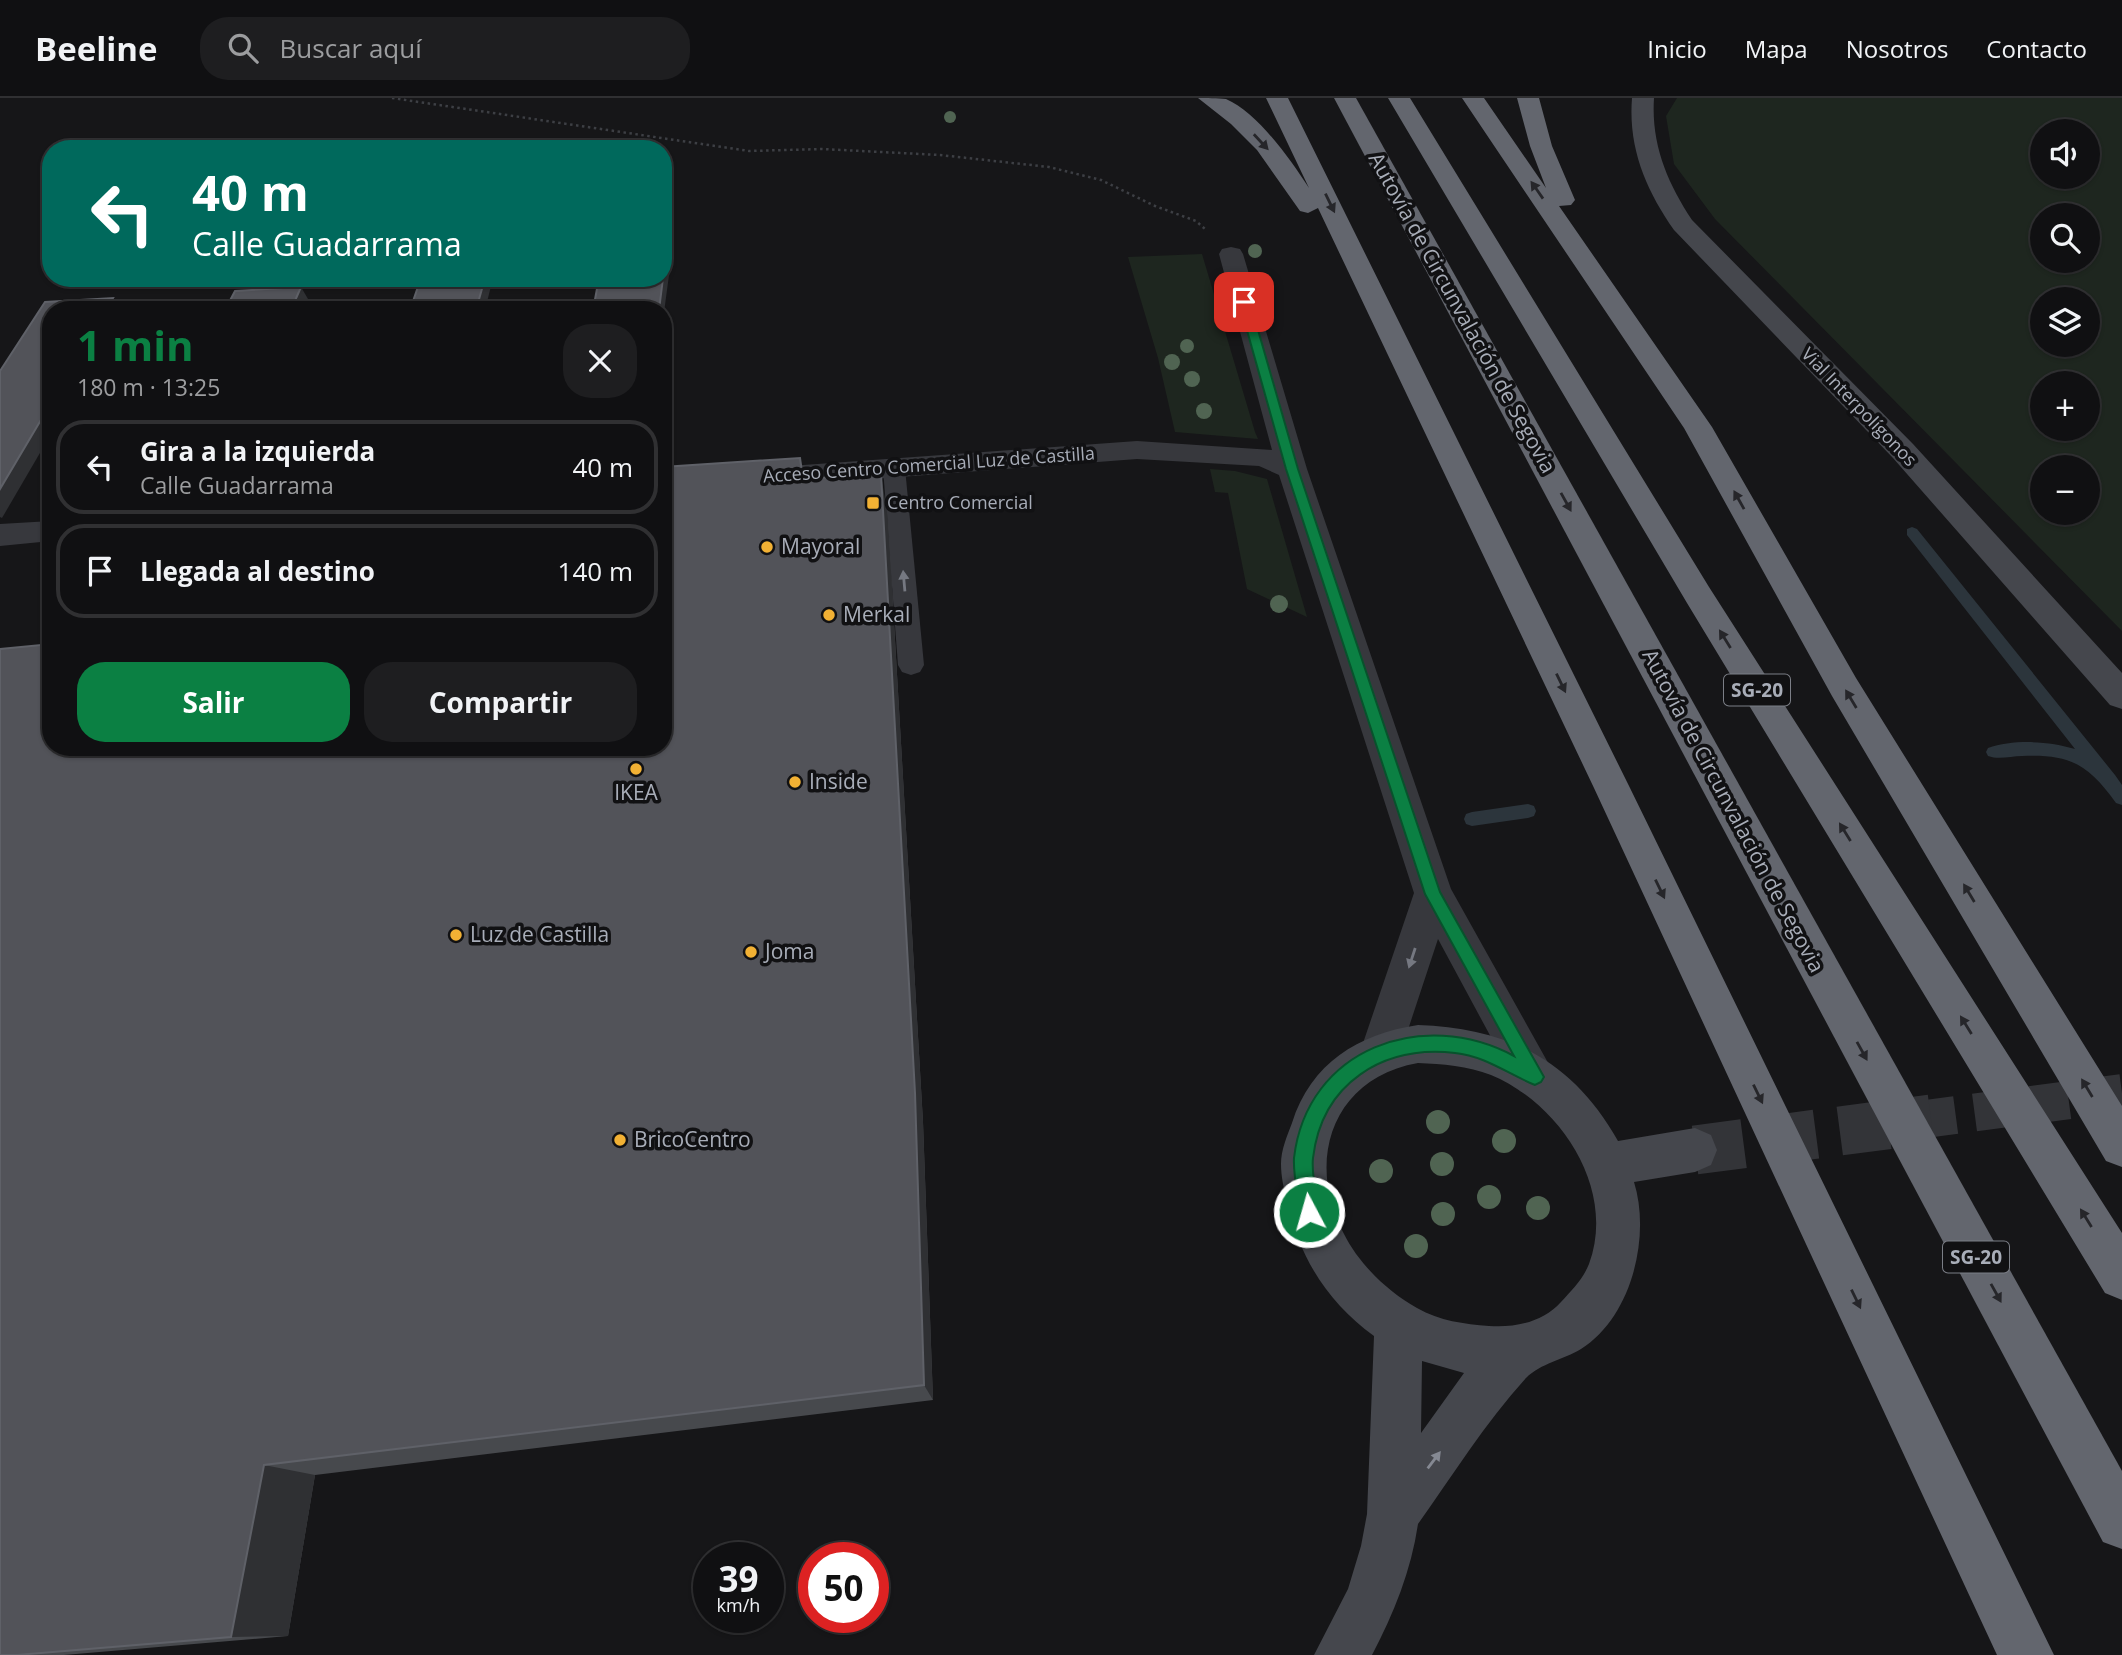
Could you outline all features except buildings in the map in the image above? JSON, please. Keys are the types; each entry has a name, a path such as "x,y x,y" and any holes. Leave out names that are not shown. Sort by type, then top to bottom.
{"highway":[{"path":"1209,98 1238,119 1263,143 1294,181 1325,234 1382,353 1532,622"},
{"path":"1277,98 1532,622 2026,1655"},
{"name":"Autovía de Circunvalación de Segovia","path":"1345,98 2122,1523"},
{"name":"SG-20","path":"1399,98 1698,595 2122,1276"},
{"path":"1473,98 1698,427 1844,687 2122,1146"},
{"path":"1528,98 1541,146 1590,266"}],"main road":[{"name":"Vial Interpolígonos","path":"1643,98 1640,120 1646,153 1661,192 1683,225 1903,451 2122,695"},
{"path":"1418,1044 1457,1045 1497,1056 1535,1077 1564,1101 1589,1130 1608,1164 1619,1211 1616,1259 1598,1301 1564,1332 1518,1350 1479,1352 1439,1343 1399,1325 1359,1295 1328,1256 1309,1212 1303,1160 1315,1112 1328,1091 1343,1076 1381,1052 1418,1044"},
{"path":"1608,1164 1695,1150"},
{"path":"1342,1655 1372,1600 1388,1546 1393,1514 1399,1325"},
{"path":"1393,1514 1487,1384 1518,1350"}],"street":[{"path":"1231,254 1292,469 1433,894 1535,1077"},
{"name":"Acceso Centro Comercial Luz de Castilla","path":"672,484 1137,450 1264,457 1292,469"},
{"path":"0,535 42,532"},
{"path":"1381,1052 1433,894"}],"lane":[{"path":"894,468 911,665"}],"path":[{"path":"392,98 749,151 822,149 940,155 1049,167 1101,180 1155,206 1196,221 1231,254"}],"shaded area":[{"path":"1677,98 2122,98 2122,631 1715,219 1674,164 1666,116"},
{"path":"1202,254 1258,439 1175,432 1158,358 1128,257"},
{"path":"1210,469 1235,471 1267,479 1307,617 1247,589 1228,493 1215,492"}],"waterway":[{"path":"1912,532 2109,780"},
{"path":"1994,752 2058,751 2093,764 2109,780"},
{"path":"2109,780 2122,798"},
{"path":"1472,819 1528,811"}],"tunnel":[{"path":"1918,1120 2122,1093"},
{"path":"1695,1150 1931,1119"}],"place":[{"name":"Centro Comercial","path":"873,503"},
{"name":"Mayoral","path":"767,547"},
{"name":"Merkal","path":"829,615"},
{"name":"IKEA","path":"636,769"},
{"name":"Inside","path":"795,782"},
{"name":"Luz de Castilla","path":"456,935"},
{"name":"Joma","path":"751,952"},
{"name":"BricoCentro","path":"620,1140"}],"route":[{"path":"1244,302 1292,469 1433,894 1535,1077 1497,1056 1457,1045 1418,1044 1381,1052 1343,1076 1328,1091 1315,1112 1303,1160 1309,1212"}]}
